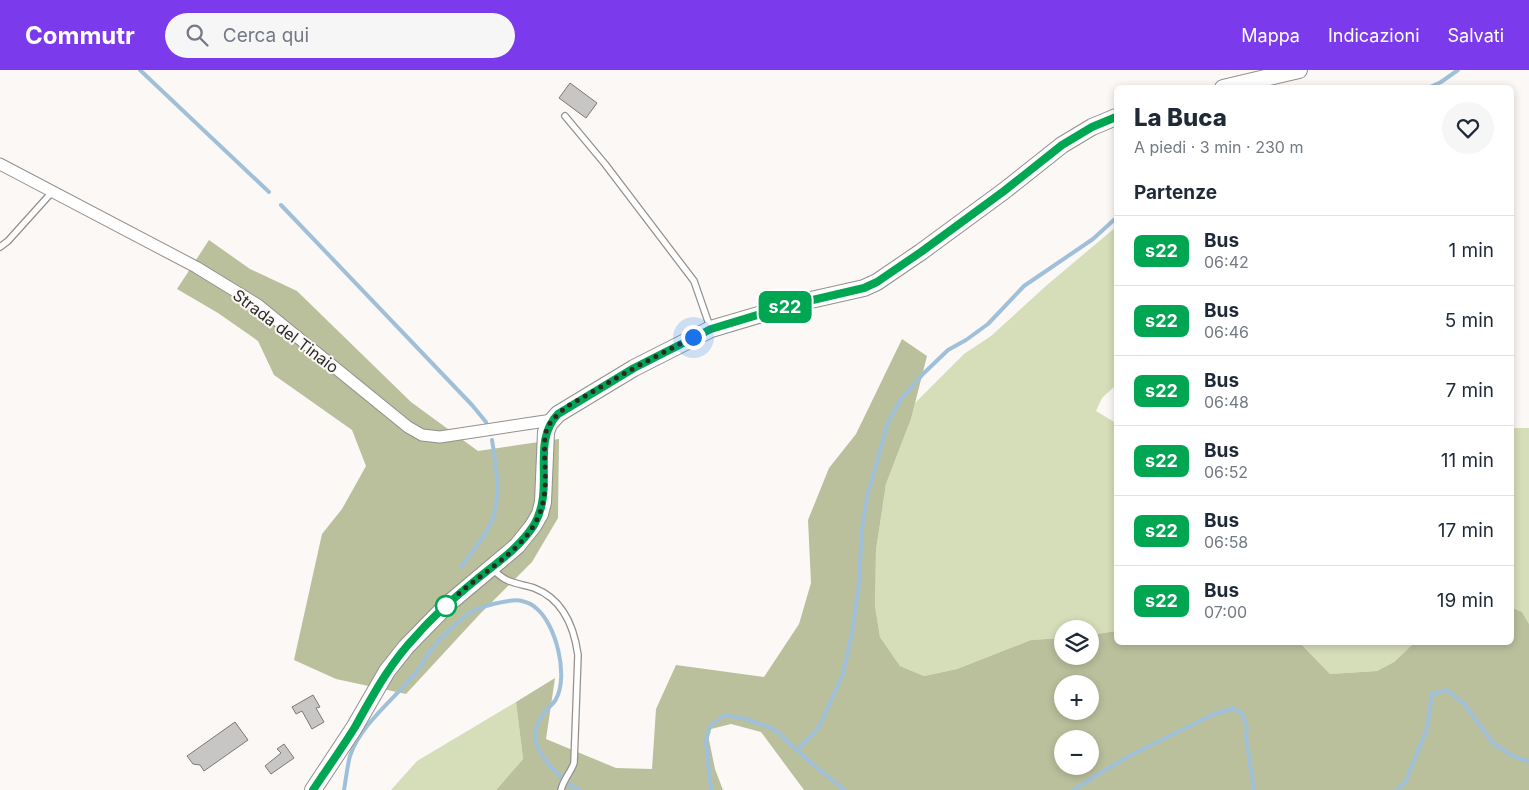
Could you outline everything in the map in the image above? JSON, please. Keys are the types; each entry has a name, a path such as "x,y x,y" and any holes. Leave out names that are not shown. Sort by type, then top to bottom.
{"street":[{"path":"1236,85 1299,70"},
{"path":"313,790 354,728 384,676 406,647 443,608 523,540 533,526 540,514 544,494 545,437 547,428 552,420 566,407 634,368 711,329 802,302 864,288 877,282 921,252 1068,142 1092,127 1114,118"},
{"name":"Strada del Tinaio","path":"0,164 196,267 258,305 408,427 422,435 440,437 552,420"}],"lane":[{"path":"564,116 605,164 694,281 711,329"},
{"path":"0,246 8,241 53,191"},
{"path":"491,568 507,580 535,588 551,598 562,608 570,621 576,638 578,655 574,763 571,773 562,787"}],"green space":[{"path":"1114,229 1114,387 1102,398 1096,411 1114,422 1114,631 1099,634 1099,620 1054,620 1054,639 1031,640 957,669 924,676 900,666 880,637 875,606 876,550 886,484 911,419 915,403 964,354 991,336 1047,285"},
{"path":"209,240 250,269 297,291 411,402 478,451 559,439 558,518 532,562 479,615 406,694 336,679 294,660 322,534 342,509 366,466 352,430 274,375 258,341 218,313 177,289"},
{"path":"902,339 927,356 911,419 886,484 876,550 875,606 880,637 900,666 924,676 957,669 1031,640 1054,639 1054,665 1099,665 1099,634 1114,631 1114,645 1302,645 1330,674 1377,671 1394,662 1412,645 1514,645 1514,608 1522,612 1529,624 1529,790 804,790 761,732 731,724 707,730 715,769 723,790 496,790 523,759 516,702 555,678 546,739 616,768 652,769 656,709 676,665 764,677 799,624 811,583 808,520 829,468 856,434"},
{"path":"1514,428 1529,428 1529,624 1522,612 1514,608"},
{"path":"1302,645 1412,645 1394,662 1377,671 1330,674"},
{"path":"516,702 523,759 496,790 391,790 417,761"}],"building":[{"path":"570,83 597,103 586,118 559,98"},
{"path":"313,695 320,707 316,708 324,722 312,729 302,711 296,714 292,707"},
{"path":"235,722 248,740 204,771 200,765 193,764 187,756"},
{"path":"284,744 294,758 271,774 265,766 281,753 277,749"}],"waterway":[{"path":"140,70 269,192"},
{"path":"1434,85 1458,70"},
{"path":"281,205 486,422"},
{"path":"797,750 819,727 843,674 852,633 859,584 862,529 867,497 888,422 901,399 948,350 988,324 1024,286 1093,239 1114,220"},
{"path":"461,567 487,531 493,518 497,499 497,479 492,440"},
{"path":"344,790 350,756 362,732 410,680 436,644 472,611 494,604 517,600 524,601 536,608 543,616 555,638 561,664 560,689 556,699 539,721 536,728 536,741 541,754 551,767 572,786 580,790"},
{"path":"1396,790 1406,781 1427,728 1432,694 1447,690 1464,704 1494,744 1513,756 1529,762"},
{"path":"1073,790 1127,757 1212,715 1233,708 1242,714 1247,728 1246,737 1254,790"},
{"path":"711,790 706,741 710,726 725,715 746,719 774,729 812,764 845,790"}],"bus line":[{"name":"s22","path":"313,790 354,728 387,671 406,647 448,604 517,546 533,526 540,514 544,498 544,443 547,428 552,420 566,407 682,342 711,329 787,306 864,288 877,282 894,272 1004,191 1062,145 1092,127 1114,118"}],"route":[{"path":"446,606 517,546 540,514 544,494 545,437 547,428 552,420 566,407 693,337"}]}
